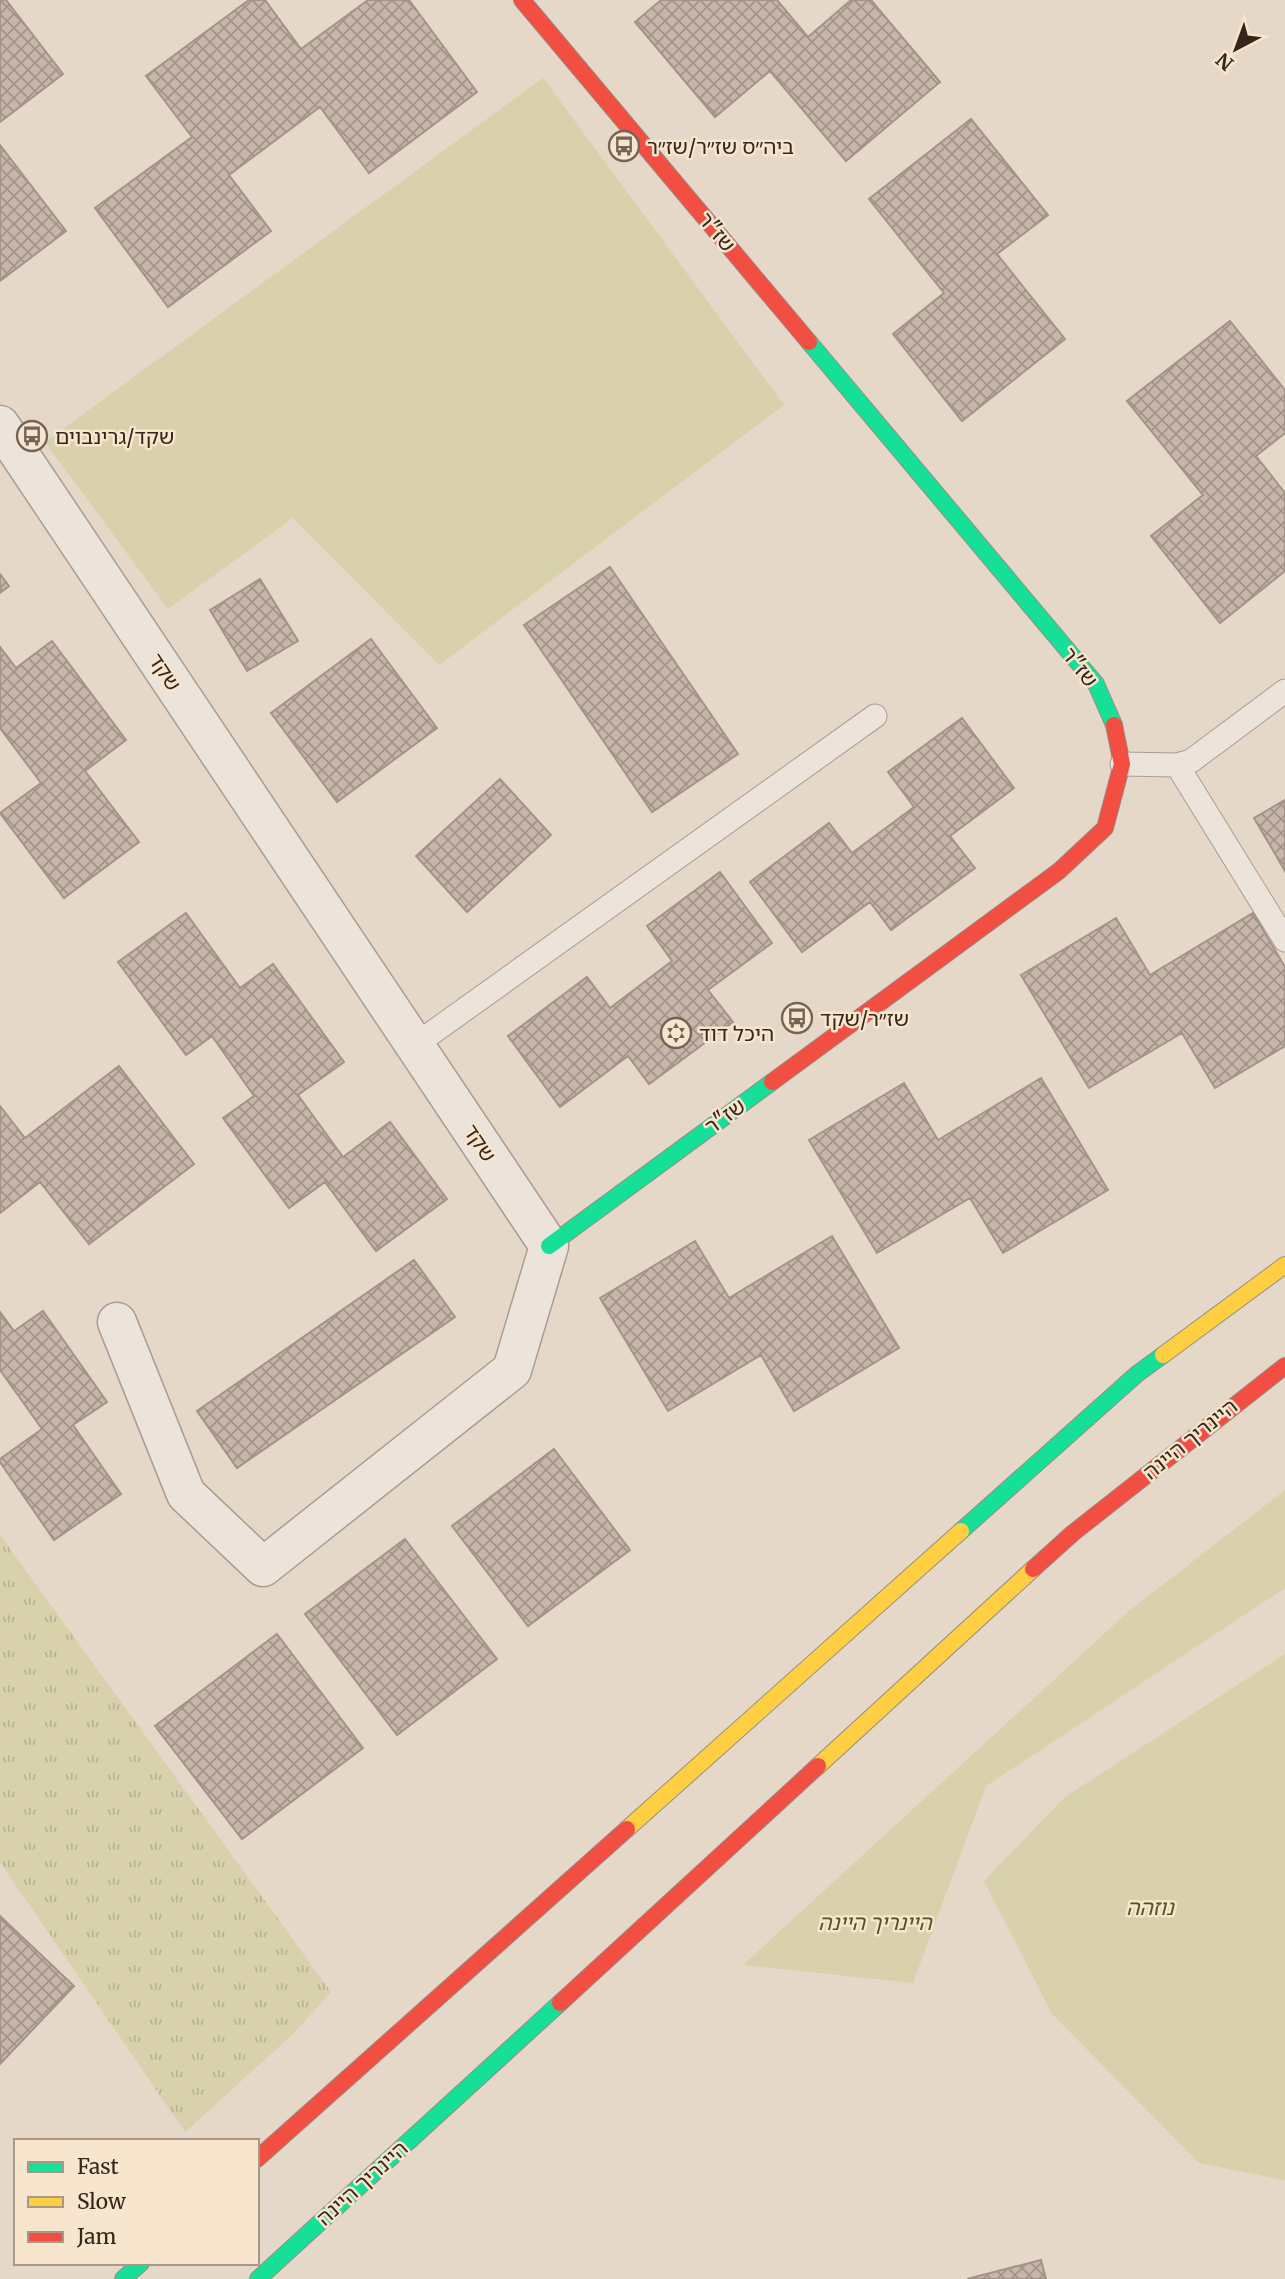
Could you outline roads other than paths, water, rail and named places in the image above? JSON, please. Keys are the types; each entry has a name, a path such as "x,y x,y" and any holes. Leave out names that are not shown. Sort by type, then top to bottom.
{"main road":[{"name":"שז\"ר","path":"522,0 1096,684 1115,727 1122,764 1105,828 1059,871 549,1246"},
{"path":"259,2157 1138,1374 1285,1265"},
{"name":"היינריך היינה","path":"258,2279 1073,1533 1285,1366"},
{"path":"123,2279 139,2265"}],"street":[{"name":"שקד","path":"0,425 549,1246"},
{"path":"117,1322 186,1494 263,1567 512,1370 549,1246"}],"lane":[{"path":"1122,764 1177,765 1191,761 1285,691"},
{"path":"415,1045 875,716"},
{"path":"1177,765 1285,940"}],"place":[{"name":"ביה״ס שז״ר/שז״ר","path":"624,146"},
{"name":"שקד/גרינבוים","path":"32,436"},
{"name":"שז״ר/שקד","path":"797,1018"},
{"name":"היכל דוד","path":"676,1033"}],"park label":[{"name":"נוזהה","path":"1150,1907"}]}
